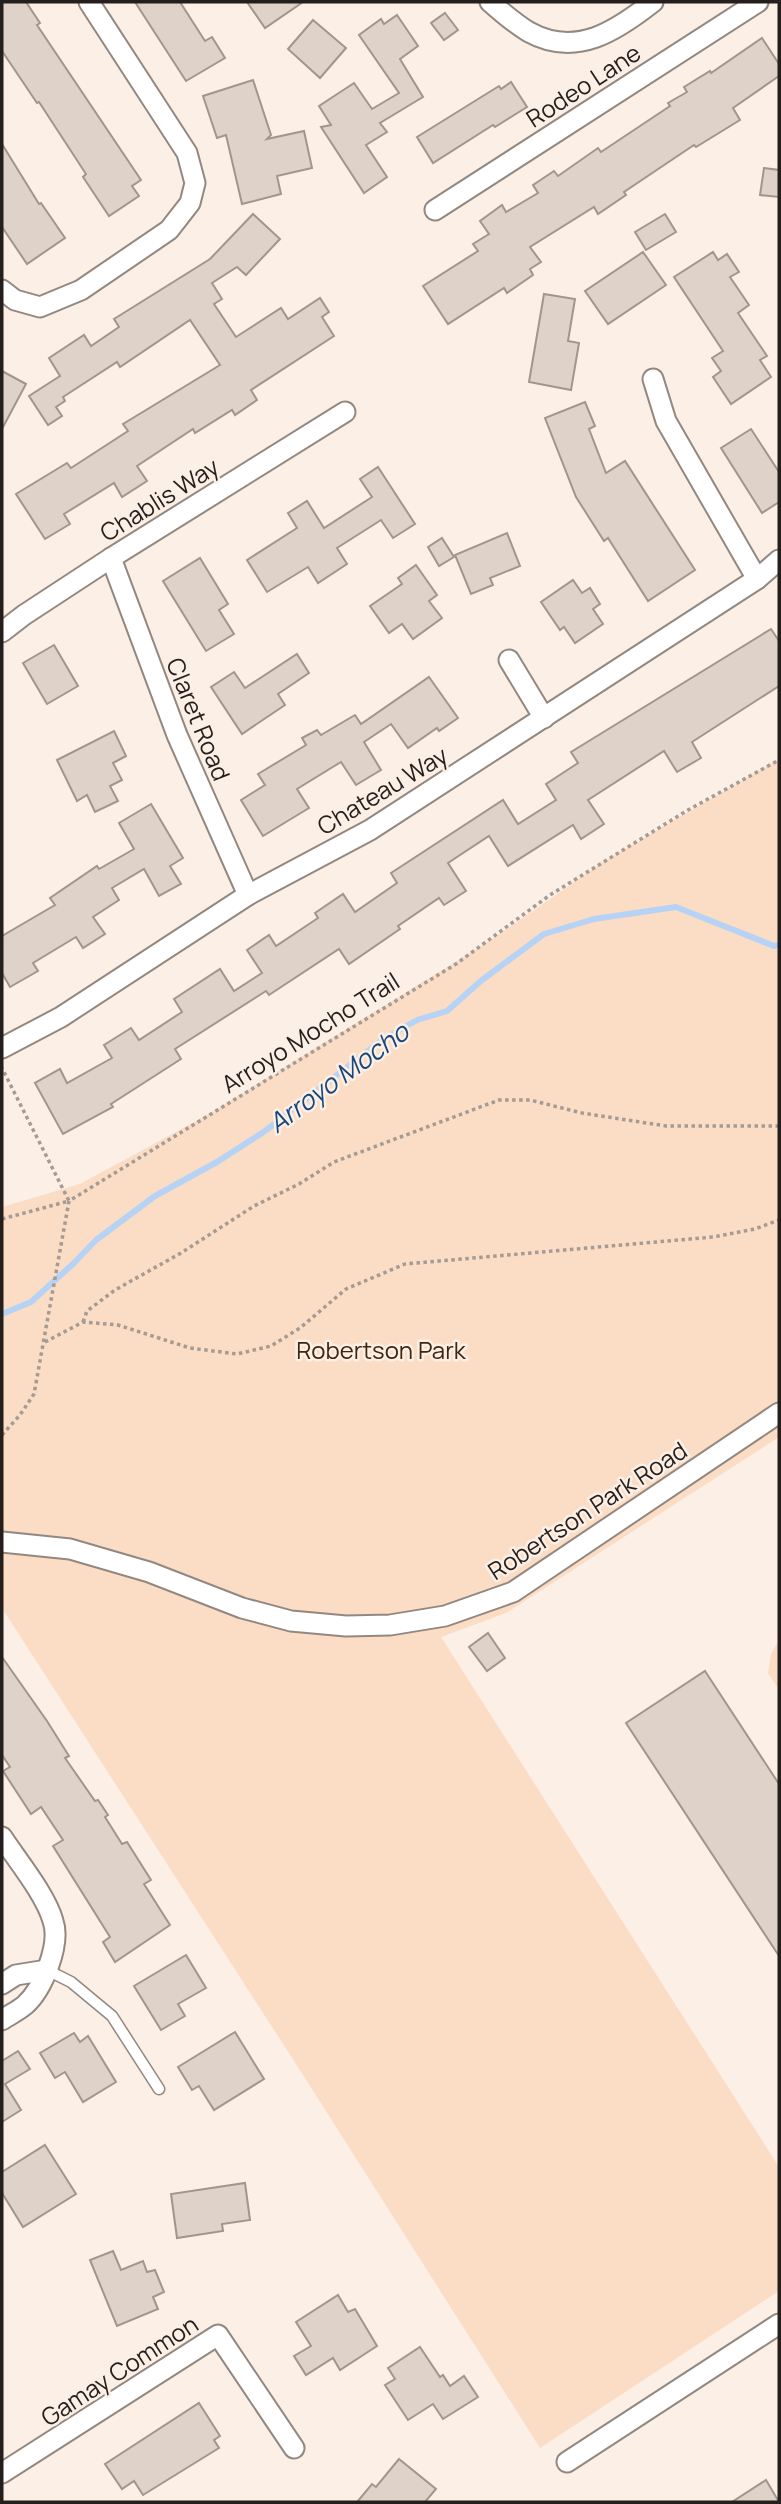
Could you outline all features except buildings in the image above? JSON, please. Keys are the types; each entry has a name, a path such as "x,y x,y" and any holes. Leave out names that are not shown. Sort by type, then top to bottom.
{"street":[{"path":"2,290 15,300 40,307 81,290 169,230 190,203 195,183 187,153 89,2"},
{"path":"490,2 530,32 549,40 575,42 599,38 653,2"},
{"name":"Rodeo Lane","path":"435,210 758,2"},
{"path":"653,380 666,421 757,579"},
{"name":"Chablis Way","path":"2,632 111,558 345,412"},
{"name":"Claret Road","path":"111,558 177,735 248,895"},
{"name":"Chateau Way","path":"2,1048 61,1017 248,895 370,830 757,579 779,560"},
{"path":"509,660 544,718"},
{"name":"Robertson Park Road","path":"2,1542 70,1549 149,1572 242,1608 291,1621 357,1626 416,1621 444,1616 513,1592 779,1413"},
{"path":"2,1837 45,1903 54,1922 56,1945 47,1970 26,2004 2,2020"},
{"path":"2,1984 16,1975 47,1970"},
{"path":"567,2462 779,2324"},
{"name":"Gamay Common","path":"2,2473 218,2335 294,2448"}],"lane":[{"path":"47,1970 71,1982 111,2016 159,2089"}],"path":[{"name":"Arroyo Mocho Trail","path":"2,1219 69,1201 456,964 550,895 688,810 779,760"},
{"path":"2,1068 69,1201 46,1342 34,1394 2,1435"},
{"path":"83,1322 87,1311 115,1290 181,1253 254,1206 299,1184 334,1162 499,1100 530,1100 582,1113 666,1126 779,1126"},
{"path":"46,1342 83,1322 118,1325 190,1348 237,1354 271,1346 300,1328 346,1289 405,1264 713,1237 755,1229 779,1220"}],"green space":[{"name":"Robertson Park","path":"779,759 779,1437 506,1613 441,1637 779,2167 779,2291 540,2448 2,1608 2,1207 80,1184 209,1114 491,940 603,862"},
{"path":"779,1640 779,1690 768,1673 771,1654"}],"waterway":[{"name":"Arroyo Mocho","path":"2,1314 31,1302 96,1240 155,1196 217,1162 265,1131 382,1040 417,1020 447,1011 482,980 544,934 594,919 676,907 774,946 779,945"}]}
